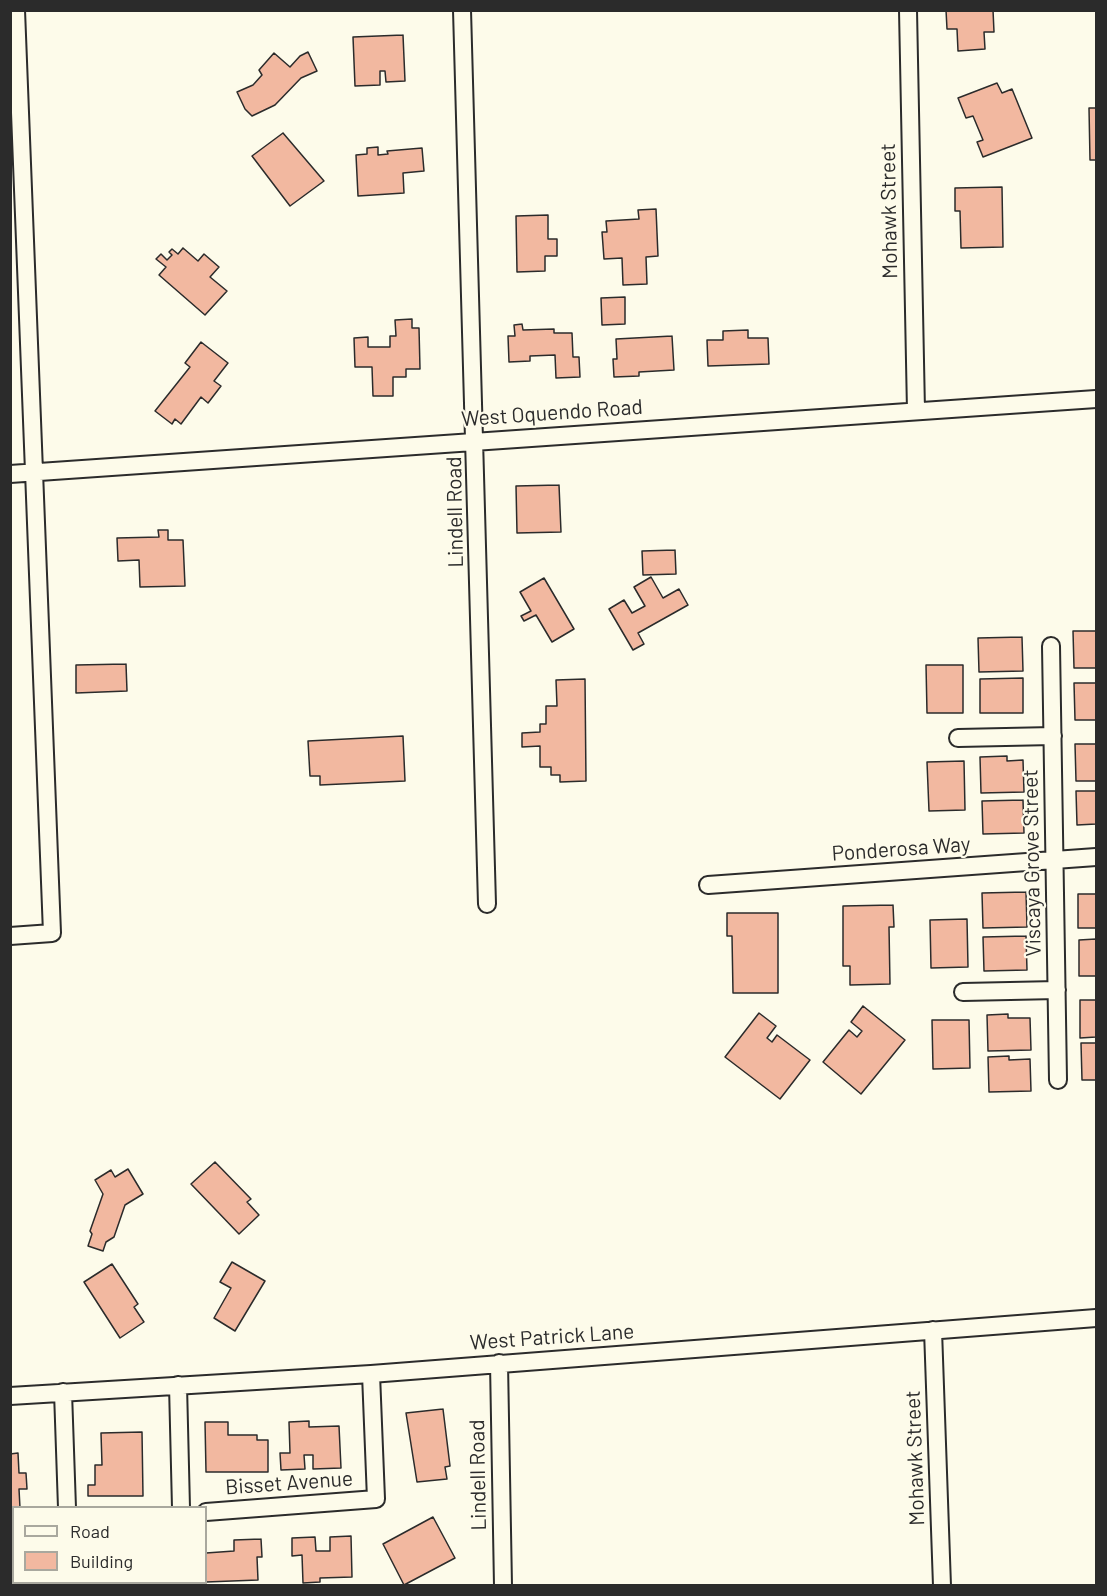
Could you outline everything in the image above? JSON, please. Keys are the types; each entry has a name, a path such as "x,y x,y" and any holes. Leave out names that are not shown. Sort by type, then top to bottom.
{"street":[{"name":"Lindell Road","path":"462,10 476,441 487,904"},
{"name":"Mohawk Street","path":"908,10 916,411"},
{"path":"10,11 16,11 52,933 10,936"},
{"name":"West Oquendo Road","path":"10,474 1096,399"},
{"name":"Viscaya Grove Street","path":"1051,646 1058,1080"},
{"path":"958,738 1053,736"},
{"name":"Ponderosa Way","path":"708,885 1096,857"},
{"path":"963,992 1057,990"},
{"name":"West Patrick Lane","path":"10,1396 371,1374 1096,1318"},
{"name":"Mohawk Street","path":"933,1330 942,1586"},
{"name":"Lindell Road","path":"499,1363 503,1586"},
{"name":"Bisset Avenue","path":"207,1512 376,1499 371,1374"},
{"path":"178,1385 181,1506"},
{"path":"63,1392 67,1506"}],"building":[{"path":"946,10 993,10 994,32 984,32 985,49 958,51 957,29 947,29"},
{"path":"403,35 405,81 386,82 385,71 380,71 380,85 355,86 353,37"},
{"path":"308,52 317,71 301,78 275,105 252,116 245,109 237,92 253,85 262,75 259,70 274,53 290,67 300,56"},
{"path":"997,83 1002,93 1012,89 1032,138 983,157 977,142 983,140 973,116 966,118 958,98"},
{"path":"1089,108 1096,108 1096,160 1090,160"},
{"path":"283,133 324,181 290,206 252,156"},
{"path":"378,147 378,155 388,154 387,151 422,148 424,171 403,173 404,193 358,196 356,155 367,154 367,148"},
{"path":"1002,187 1003,247 961,248 960,211 955,211 955,188"},
{"path":"656,209 658,256 646,257 647,284 623,285 622,258 604,259 602,232 607,232 606,221 639,219 638,210"},
{"path":"548,215 548,239 557,239 557,256 545,256 545,271 517,272 516,216"},
{"path":"183,248 198,261 204,254 219,267 210,277 227,291 205,315 159,275 166,267 156,259 161,254 167,260 172,255 169,252 172,249 178,254"},
{"path":"625,297 625,324 602,325 601,298"},
{"path":"412,319 412,328 419,328 420,369 406,369 406,377 393,377 393,396 373,396 372,367 355,367 354,338 368,337 368,347 390,347 390,336 396,336 395,320"},
{"path":"522,324 523,330 554,329 554,333 572,333 573,357 579,357 580,377 556,378 555,355 530,356 530,361 509,362 508,336 515,336 514,325"},
{"path":"748,330 748,338 768,338 769,364 708,366 707,340 723,340 723,331"},
{"path":"672,336 674,370 639,372 639,376 614,377 613,359 617,359 616,339"},
{"path":"201,342 228,363 214,381 221,386 208,403 201,397 181,424 175,419 172,424 155,411 190,367 185,363"},
{"path":"559,485 561,532 517,533 516,486"},
{"path":"158,530 168,530 168,540 183,540 185,586 140,587 139,560 118,561 117,538 159,537"},
{"path":"675,550 676,574 643,575 642,551"},
{"path":"651,577 663,598 679,589 688,605 638,633 644,644 633,650 609,609 624,600 632,613 645,606 634,587"},
{"path":"544,578 574,629 552,642 536,615 524,621 521,616 531,611 520,592"},
{"path":"1073,631 1096,631 1096,668 1074,668"},
{"path":"1022,637 1023,671 979,672 978,638"},
{"path":"126,664 127,691 76,693 76,665"},
{"path":"926,665 963,665 963,713 927,713"},
{"path":"1023,678 1023,713 980,713 980,679"},
{"path":"585,679 586,781 560,782 560,775 551,775 551,767 540,767 540,746 522,747 522,733 540,732 540,724 546,724 546,706 557,706 556,680"},
{"path":"1074,683 1096,683 1096,720 1075,720"},
{"path":"403,736 405,781 320,785 320,776 310,776 308,741"},
{"path":"1075,744 1096,744 1096,781 1076,781"},
{"path":"1007,756 1007,761 1023,760 1024,792 981,793 980,757"},
{"path":"964,761 965,810 929,811 927,762"},
{"path":"1076,791 1096,791 1096,824 1077,825"},
{"path":"1023,800 1024,833 983,834 982,801"},
{"path":"1026,892 1027,927 983,928 982,893"},
{"path":"1078,894 1096,894 1096,928 1078,928"},
{"path":"893,905 894,927 889,927 890,984 850,985 850,966 843,966 843,906"},
{"path":"727,913 778,913 778,993 733,993 732,936 727,936"},
{"path":"967,919 968,967 931,968 930,920"},
{"path":"1026,936 1027,970 984,971 983,937"},
{"path":"1096,939 1096,976 1079,976 1079,940"},
{"path":"1080,1000 1096,1000 1096,1037 1080,1038"},
{"path":"863,1006 905,1040 861,1094 823,1062 849,1030 857,1037 862,1031 851,1022"},
{"path":"759,1013 776,1026 767,1038 772,1042 777,1035 810,1060 780,1099 725,1057"},
{"path":"1008,1014 1008,1018 1030,1018 1031,1050 988,1051 987,1015"},
{"path":"932,1020 969,1020 970,1068 933,1069"},
{"path":"1081,1043 1096,1043 1096,1080 1082,1080"},
{"path":"1009,1056 1009,1060 1030,1059 1031,1091 989,1092 988,1057"},
{"path":"215,1162 251,1199 247,1202 259,1215 239,1234 191,1184"},
{"path":"128,1169 143,1194 125,1205 114,1237 106,1242 103,1251 88,1246 92,1234 90,1231 103,1194 95,1180 111,1170 115,1177"},
{"path":"232,1262 265,1281 235,1331 214,1318 231,1288 220,1282"},
{"path":"112,1264 138,1304 134,1307 144,1322 120,1338 84,1282"},
{"path":"443,1409 450,1466 445,1467 447,1479 417,1482 406,1413"},
{"path":"309,1421 309,1427 339,1426 341,1468 313,1469 313,1455 304,1455 305,1469 281,1470 280,1453 290,1453 289,1422"},
{"path":"205,1422 228,1422 228,1435 257,1435 257,1440 268,1440 268,1472 206,1472"},
{"path":"142,1432 143,1496 88,1496 88,1485 95,1485 95,1465 102,1465 101,1433"},
{"path":"18,1453 19,1473 26,1473 27,1489 19,1489 20,1506 12,1506 12,1512 10,1512 10,1454"},
{"path":"433,1517 455,1558 404,1585 383,1544"},
{"path":"351,1536 352,1577 320,1578 320,1582 303,1583 302,1555 292,1556 292,1538 315,1537 316,1551 330,1551 330,1537"},
{"path":"261,1539 262,1557 257,1557 258,1580 207,1582 207,1553 234,1551 234,1540"},
{"path":"10,1561 12,1562 12,1576 10,1578"}]}
